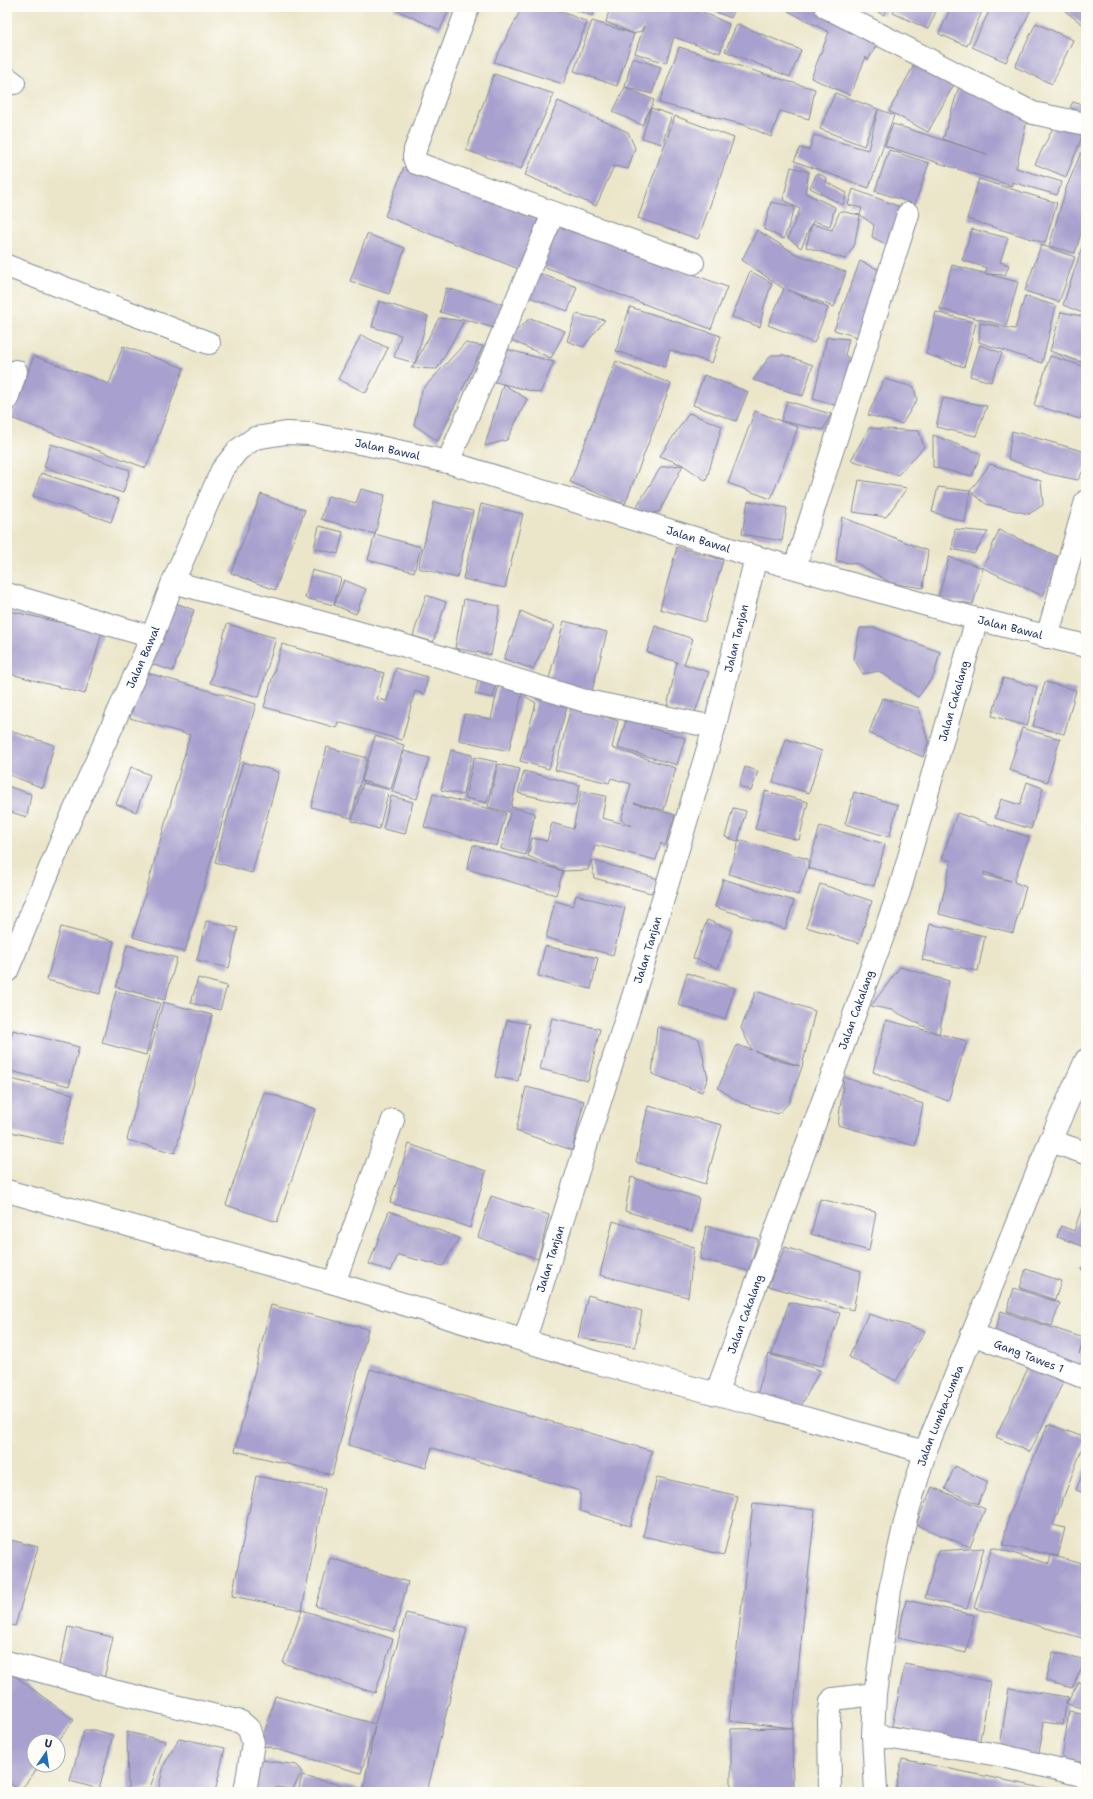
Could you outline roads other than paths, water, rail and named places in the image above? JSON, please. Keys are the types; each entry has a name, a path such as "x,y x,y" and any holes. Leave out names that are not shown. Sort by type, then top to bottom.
{"street":[{"path":"468,7 415,150 414,160 416,163 553,214 693,263"},
{"path":"826,7 1033,113 1086,124"},
{"path":"448,462 553,214"},
{"path":"795,567 908,214"},
{"path":"7,266 209,343"},
{"path":"7,399 16,371"},
{"name":"Jalan Bawal","path":"9,959 152,637 173,582 222,470 238,450 255,438 286,433 310,434 448,462 756,556 976,619 1086,646"},
{"path":"1047,637 1086,501"},
{"name":"Jalan Tanjan","path":"525,1339 648,949 715,725 756,556"},
{"path":"173,582 386,640 582,700 704,725 715,725"},
{"path":"7,594 152,637"},
{"name":"Jalan Cakalang","path":"716,1394 899,892 976,619"},
{"name":"Jalan Lumba-Lumba","path":"876,1792 873,1735 875,1694 890,1590 906,1518 925,1452 1050,1141 1086,1060"},
{"path":"334,1283 393,1120"},
{"path":"1050,1141 1086,1153"},
{"path":"7,1191 334,1283 598,1362 925,1452"},
{"name":"Gang Tawes 1","path":"972,1334 1086,1378"},
{"path":"7,1662 116,1692 241,1722 249,1729 253,1743 245,1792"},
{"path":"830,1792 829,1719 831,1702 833,1699 875,1694"},
{"path":"873,1735 999,1755 1086,1776"}]}
